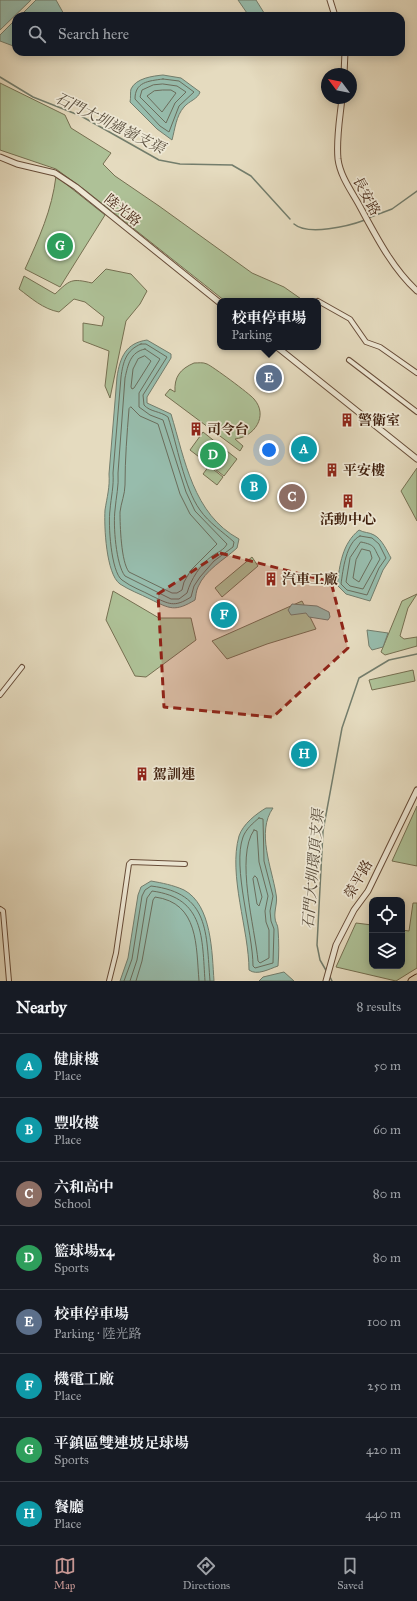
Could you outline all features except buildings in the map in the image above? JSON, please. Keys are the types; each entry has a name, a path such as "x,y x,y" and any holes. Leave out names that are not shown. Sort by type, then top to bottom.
{"main road":[{"path":"412,981 417,978"}],"street":[{"path":"330,0 334,12"},
{"path":"344,68 345,56"},
{"name":"長安路","path":"341,104 338,133 338,159 342,175 368,224 404,279 417,291"},
{"name":"陸光路","path":"0,157 17,164 55,173 76,187 217,301"},
{"path":"321,303 350,318 366,342 380,347 417,373"},
{"path":"281,350 417,459"},
{"path":"349,360 417,412"},
{"path":"0,695 22,668"},
{"name":"榮平路","path":"327,977 336,945 354,910 368,891 417,790"},
{"path":"109,981 116,952 129,864 131,862 185,864"},
{"path":"0,909 3,910 9,981"}],"highlighted area":[{"path":"220,553 331,582 348,648 273,717 164,707 158,594"}],"shaded area":[{"path":"0,83 65,115 71,128 111,153 103,164 115,176 252,273 284,287 300,298 221,298 85,190 56,169 0,150"},
{"path":"56,176 105,215 60,287 25,269 48,212"},
{"path":"106,269 131,274 147,291 140,304 126,321 110,398 105,386 109,351 83,341 83,323 102,326 104,317 85,302 74,299 59,312 53,311 38,303 19,289 24,276 55,294 71,281 92,283"},
{"path":"194,363 204,363 210,366 246,392 254,399 258,406 260,419 257,425 248,434 235,439 243,446 240,451 165,395 170,389 175,392 179,374 185,368"},
{"path":"203,432 237,459 224,476 190,450"},
{"path":"209,466 223,477 217,485 203,474"},
{"path":"417,468 417,521 401,491"},
{"path":"252,557 258,566 222,597 215,588"},
{"path":"113,591 159,618 191,618 196,640 146,677 135,676 106,620"},
{"path":"417,594 408,608 400,636 404,639 417,637 417,646 385,655 381,652 402,601"},
{"path":"302,601 316,629 267,644 227,659 212,641"},
{"path":"413,670 415,681 372,690 369,680"},
{"path":"417,806 417,866 392,861"},
{"path":"413,903 417,903 417,968 396,981 336,967 356,923 369,925 369,969 405,969 405,930 409,931"}],"water":[{"path":"0,0 31,0 19,12 12,12 12,18 0,30"},
{"path":"36,0 56,0 63,12 24,12"},
{"path":"238,0 256,0 264,12 246,12"},
{"path":"12,23 12,46 0,41 0,35"},
{"path":"163,75 181,78 200,92 179,114 172,140 157,129 130,102 131,89 133,85 145,78"},
{"path":"147,340 171,354 171,358 147,397 147,403 171,414 187,467 201,501 223,528 239,539 237,548 205,575 197,589 195,600 177,608 163,605 120,584 115,579 107,549 105,510 109,488 118,370 125,352 134,344"},
{"path":"359,530 377,537 384,545 391,558 383,570 370,601 346,594 337,585 345,548"},
{"path":"292,604 317,606 329,612 330,617 328,620 309,617 306,613 291,615 288,610"},
{"path":"367,630 388,633 383,647 372,650 369,646"},
{"path":"266,808 273,808 268,818 265,839 276,897 275,919 278,926 278,966 263,971 252,972 249,970 246,938 237,885 236,851 239,836 244,827 254,816"},
{"path":"151,881 172,885 184,890 193,897 200,907 209,931 214,981 120,981 128,958 138,895 141,887"},
{"path":"284,972 294,981 259,981 263,977"}],"waterway":[{"name":"石門大圳過嶺支渠","path":"0,77 33,97 81,116 159,160 180,164 232,165 251,176 290,219"},
{"name":"石門大圳過嶺支渠","path":"368,218 392,209 417,191"},
{"name":"石門大圳過嶺支渠","path":"294,224 300,228 318,230 349,225 365,220"},
{"name":"石門大圳環頂支渠","path":"327,972 320,960 317,945 323,831 342,728 359,678 389,660 417,654"},
{"name":"石門大圳環頂支渠","path":"329,975 332,981"}],"place":[{"name":"平鎮區雙連坡足球場","path":"60,246"},
{"name":"校車停車場","path":"269,378"},
{"name":"警衛室","path":"347,420"},
{"name":"司令台","path":"196,429"},
{"name":"健康樓","path":"304,449"},
{"name":"籃球場x4","path":"213,455"},
{"name":"平安樓","path":"332,470"},
{"name":"豐收樓","path":"254,487"},
{"name":"六和高中","path":"292,497"},
{"name":"活動中心","path":"348,501"},
{"name":"汽車工廠","path":"271,579"},
{"name":"機電工廠","path":"224,615"},
{"name":"餐廳","path":"304,754"},
{"name":"駕訓連","path":"142,774"}]}
